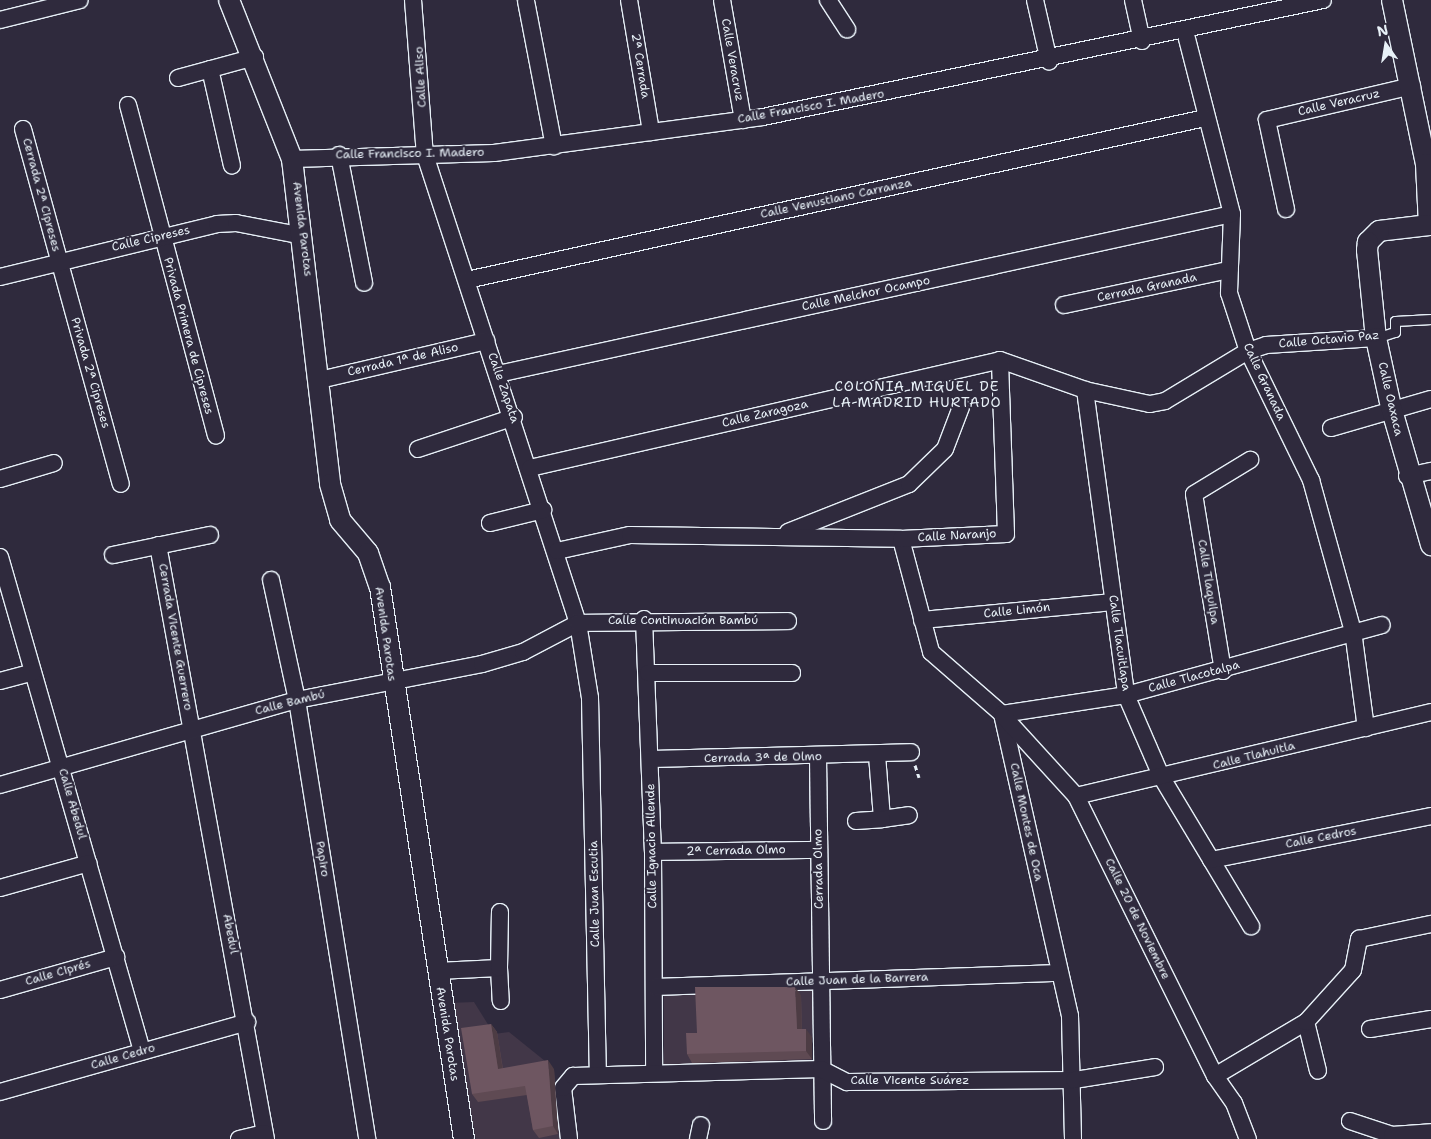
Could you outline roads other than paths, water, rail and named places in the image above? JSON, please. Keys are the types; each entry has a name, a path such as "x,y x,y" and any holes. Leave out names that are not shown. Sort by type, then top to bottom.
{"street":[{"name":"Avenida Parotas","path":"228,0 255,57 292,159 320,380 330,484 340,520 368,553 380,587 391,682 464,1139"},
{"name":"Calle Aliso","path":"413,0 425,155"},
{"name":"2ª Cerrada","path":"629,0 651,132"},
{"name":"Calle Veracruz","path":"722,0 743,120"},
{"path":"828,0 847,29"},
{"path":"1035,0 1049,61"},
{"path":"1133,0 1142,41"},
{"name":"Calle Francisco I. Madero","path":"292,159 339,155 425,155 554,146 743,120 1049,61 1323,0"},
{"path":"1392,0 1412,86 1426,164 1430,225"},
{"path":"0,20 71,1"},
{"path":"526,1 554,146"},
{"name":"Calle Granada","path":"1185,31 1205,118 1232,214 1229,293 1248,351 1312,480 1353,631 1366,728"},
{"path":"178,78 255,57"},
{"path":"210,69 232,166"},
{"name":"Calle Veracruz","path":"1286,209 1266,120 1412,86"},
{"name":"Privada Primera de Cipreses","path":"128,105 161,236 216,436"},
{"name":"Calle Venustiano Carranza","path":"467,280 1205,118"},
{"name":"Cerrada 2ª Cipreses","path":"23,129 59,262"},
{"path":"339,155 364,283"},
{"name":"Calle Zapata","path":"425,155 486,341 514,417 578,622"},
{"name":"Calle Melchor Ocampo","path":"498,374 1232,214"},
{"name":"Calle Cipreses","path":"0,277 161,236 236,223 303,236"},
{"name":"Calle Oaxaca","path":"1430,225 1379,231 1368,242 1367,250 1376,338 1407,476 1431,545"},
{"name":"Privada 2ª Cipreses","path":"59,262 121,484"},
{"name":"Cerrada Granada","path":"1064,305 1229,270"},
{"name":"Calle Octavio Paz","path":"1248,351 1266,345 1376,338"},
{"name":"Cerrada 1ª de Aliso","path":"320,380 486,341"},
{"path":"1000,360 1085,390 1150,404 1165,401 1248,351"},
{"name":"Calle Zaragoza","path":"530,468 1000,360"},
{"name":"Calle Naranjo","path":"557,551 630,535 784,534 901,539 1006,534 1000,360"},
{"name":"Calle Tlacuitlapa","path":"1085,390 1126,695 1162,778 1250,926"},
{"path":"1331,428 1391,407 1431,399"},
{"path":"784,534 909,484 945,449 961,407"},
{"path":"418,449 514,417"},
{"name":"Calle Tlaquilpa","path":"1223,670 1194,494 1250,460"},
{"path":"0,478 54,463"},
{"path":"1407,476 1431,471"},
{"path":"490,523 543,510"},
{"name":"Cerrada Vicente Guerrero","path":"113,554 210,535"},
{"path":"901,539 931,652 1002,714"},
{"name":"Cerrada Vicente Guerrero","path":"158,546 192,730"},
{"name":"Calle Abedul","path":"0,557 3,581 62,767 142,1051"},
{"name":"Papiro","path":"271,580 297,700 367,1139"},
{"name":"Calle Limón","path":"922,620 1113,602"},
{"name":"Calle Continuación Bambú","path":"578,622 644,619 788,621"},
{"name":"Calle Ignacio Allende","path":"644,619 648,673 653,852 654,1073"},
{"name":"Calle Bambú","path":"0,785 297,700 391,682 523,652 578,622"},
{"name":"Calle Juan Escutia","path":"578,622 590,698 598,1074"},
{"name":"Calle Tlacotalpa","path":"1002,714 1126,695 1223,670 1353,631 1382,625"},
{"path":"0,682 33,672"},
{"path":"648,673 792,673"},
{"name":"Calle Tlahuitla","path":"1076,796 1162,778 1431,712"},
{"name":"Calle 20 de Noviembre","path":"1002,714 1076,796 1215,1076 1234,1103 1248,1139"},
{"name":"Calle Montes de Oca","path":"1002,714 1070,1016 1074,1080 1073,1139"},
{"name":"Abedul","path":"192,730 247,1022 265,1136"},
{"name":"Cerrada 3ª de Olmo","path":"650,759 818,757 911,752"},
{"path":"877,755 882,818"},
{"name":"Cerrada Olmo","path":"818,757 823,1121"},
{"path":"856,821 909,815"},
{"name":"Calle Cedros","path":"1211,860 1431,816"},
{"name":"2ª Cerrada Olmo","path":"653,852 819,850"},
{"path":"0,888 89,863"},
{"path":"500,912 499,968 501,1001"},
{"path":"1215,1076 1306,1022 1353,970 1359,940 1431,924"},
{"name":"Calle Ciprés","path":"0,990 116,957"},
{"path":"437,971 499,968"},
{"name":"Calle Juan de la Barrera","path":"655,987 1059,973"},
{"path":"1370,1029 1431,1019"},
{"name":"Calle Cedro","path":"0,1092 247,1022"},
{"path":"1306,1022 1318,1071"},
{"name":"Calle Vicente Suárez","path":"598,1074 821,1069 846,1082 1074,1080 1155,1067"},
{"path":"569,1139 563,1088 573,1076 598,1074"},
{"path":"1350,1121 1392,1135 1431,1132"},
{"path":"239,1139 265,1136"}],"lane":[{"name":"Calle Octavio Paz","path":"1376,338 1394,332 1395,321 1431,319"}],"district":[{"name":"COLONIA MIGUEL DE LA MADRID HURTADO","path":"917,394"}]}
